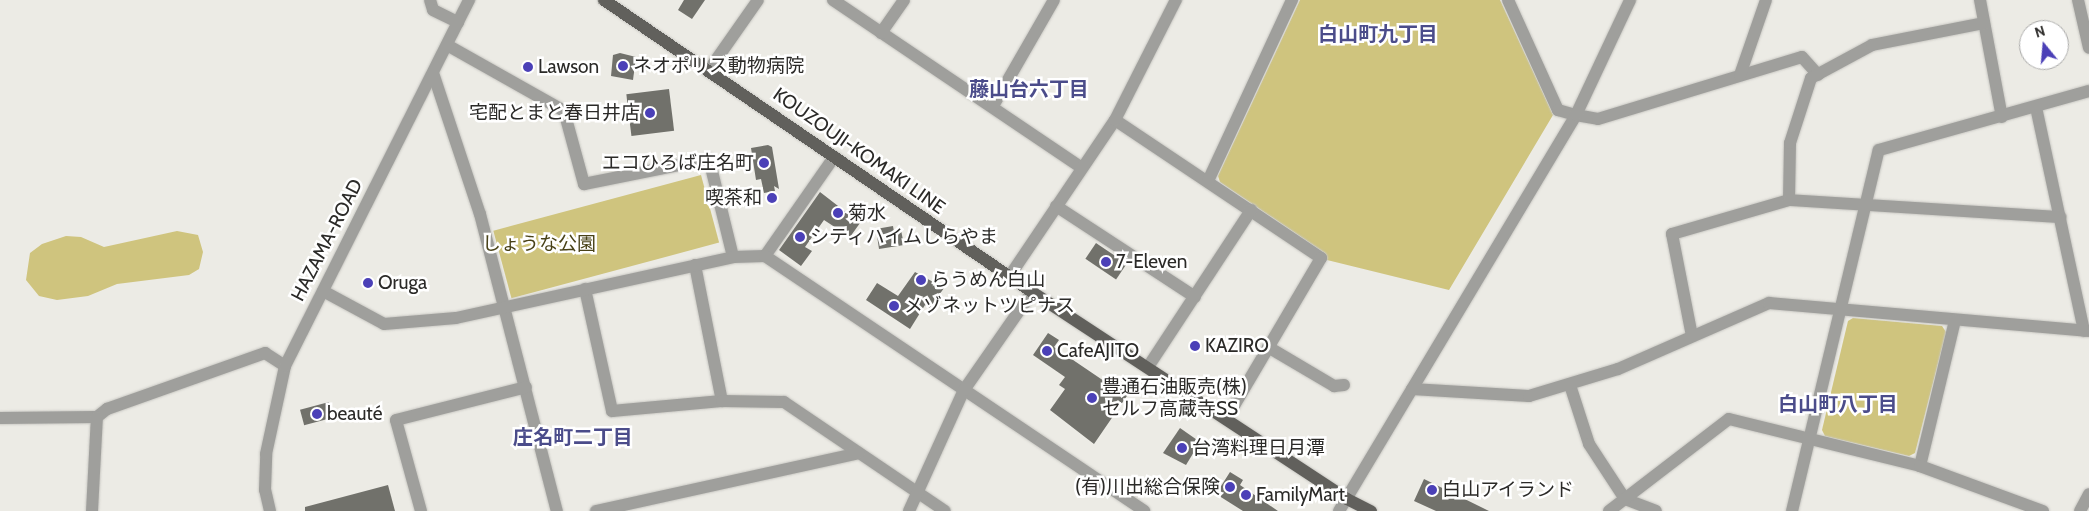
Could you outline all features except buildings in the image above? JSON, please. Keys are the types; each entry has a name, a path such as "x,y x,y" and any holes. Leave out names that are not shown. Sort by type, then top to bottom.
{"main road":[{"name":"KOUZOUJI-KOMAKI LINE","path":"604,0 1032,292 1347,499 1371,511"}],"street":[{"path":"430,0 433,10 458,22"},
{"name":"HAZAMA-ROAD","path":"270,511 265,490 266,454 285,366 469,0"},
{"path":"709,70 758,0"},
{"path":"833,0 1081,167"},
{"path":"881,33 904,0"},
{"path":"993,106 1054,0"},
{"path":"1009,276 1081,167 1115,120 1176,0"},
{"path":"1208,182 1292,0"},
{"path":"1508,0 1558,110 1576,115 1598,119 1802,57 1818,75"},
{"path":"1339,511 1576,115 1630,0"},
{"path":"1740,76 1766,0"},
{"path":"1980,0 2002,117"},
{"path":"2078,0 2088,42"},
{"path":"1789,200 1790,143 1811,78 1872,45 1984,23"},
{"path":"447,45 564,111 584,184 709,159 733,257"},
{"path":"433,73 480,214 557,511"},
{"path":"1792,511 1878,150 2089,92"},
{"path":"1412,389 1529,396 1570,386 1769,303 1840,311 2086,331 2036,107"},
{"path":"1115,120 1321,258 1226,419"},
{"path":"765,256 834,157"},
{"path":"1692,336 1672,234 1789,200 2060,217"},
{"path":"1056,206 1195,297"},
{"path":"1148,367 1251,210"},
{"path":"323,291 384,324 456,318 733,257 765,256 1144,511"},
{"path":"695,265 722,401"},
{"path":"585,289 612,411 722,401 784,402 945,511"},
{"path":"909,511 915,492 964,390 1032,292"},
{"path":"1920,466 1955,320"},
{"path":"1268,347 1334,386 1344,385"},
{"path":"0,418 97,417 106,409 265,353 285,366"},
{"path":"1570,386 1589,444 1625,499 1656,511"},
{"path":"422,511 396,420 526,387"},
{"path":"92,511 97,417"},
{"path":"1609,511 1729,419 1920,466 2043,511"},
{"path":"596,511 859,453"},
{"path":"2080,511 2089,494"}],"green space":[{"path":"1300,0 1500,0 1553,115 1449,290 1327,260 1325,253 1220,182 1218,176"},
{"name":"しょうな公園","path":"701,175 719,243 511,298 493,231"},
{"path":"177,231 198,235 203,252 199,269 189,275 117,284 88,296 57,300 39,296 26,280 30,253 42,244 66,236 81,237 104,247"},
{"path":"1853,318 1942,326 1946,332 1915,453 1909,456 1825,436 1822,430 1848,321"}],"place":[{"name":"ネオポリス動物病院","path":"623,66"},
{"name":"Lawson","path":"528,67"},
{"name":"宅配とまと春日井店","path":"650,113"},
{"name":"エコひろば庄名町","path":"764,163"},
{"name":"喫茶和","path":"772,198"},
{"name":"菊水","path":"838,213"},
{"name":"シティハイムしらやま","path":"800,237"},
{"name":"7-Eleven","path":"1106,262"},
{"name":"らうめん白山","path":"921,280"},
{"name":"Oruga","path":"368,283"},
{"name":"メゾネットツピナス","path":"894,306"},
{"name":"KAZIRO","path":"1195,346"},
{"name":"CafeAJITO","path":"1047,351"},
{"name":"豊通石油販売(株) セルフ高蔵寺SS","path":"1092,398"},
{"name":"beauté","path":"317,414"},
{"name":"台湾料理日月潭","path":"1182,448"},
{"name":"(有)川出総合保険","path":"1230,487"},
{"name":"白山アイランド","path":"1432,490"},
{"name":"FamilyMart","path":"1246,495"}],"district":[{"name":"白山町九丁目","path":"1378,34"},
{"name":"藤山台六丁目","path":"1029,89"},
{"name":"白山町八丁目","path":"1838,404"},
{"name":"庄名町二丁目","path":"573,437"}]}
